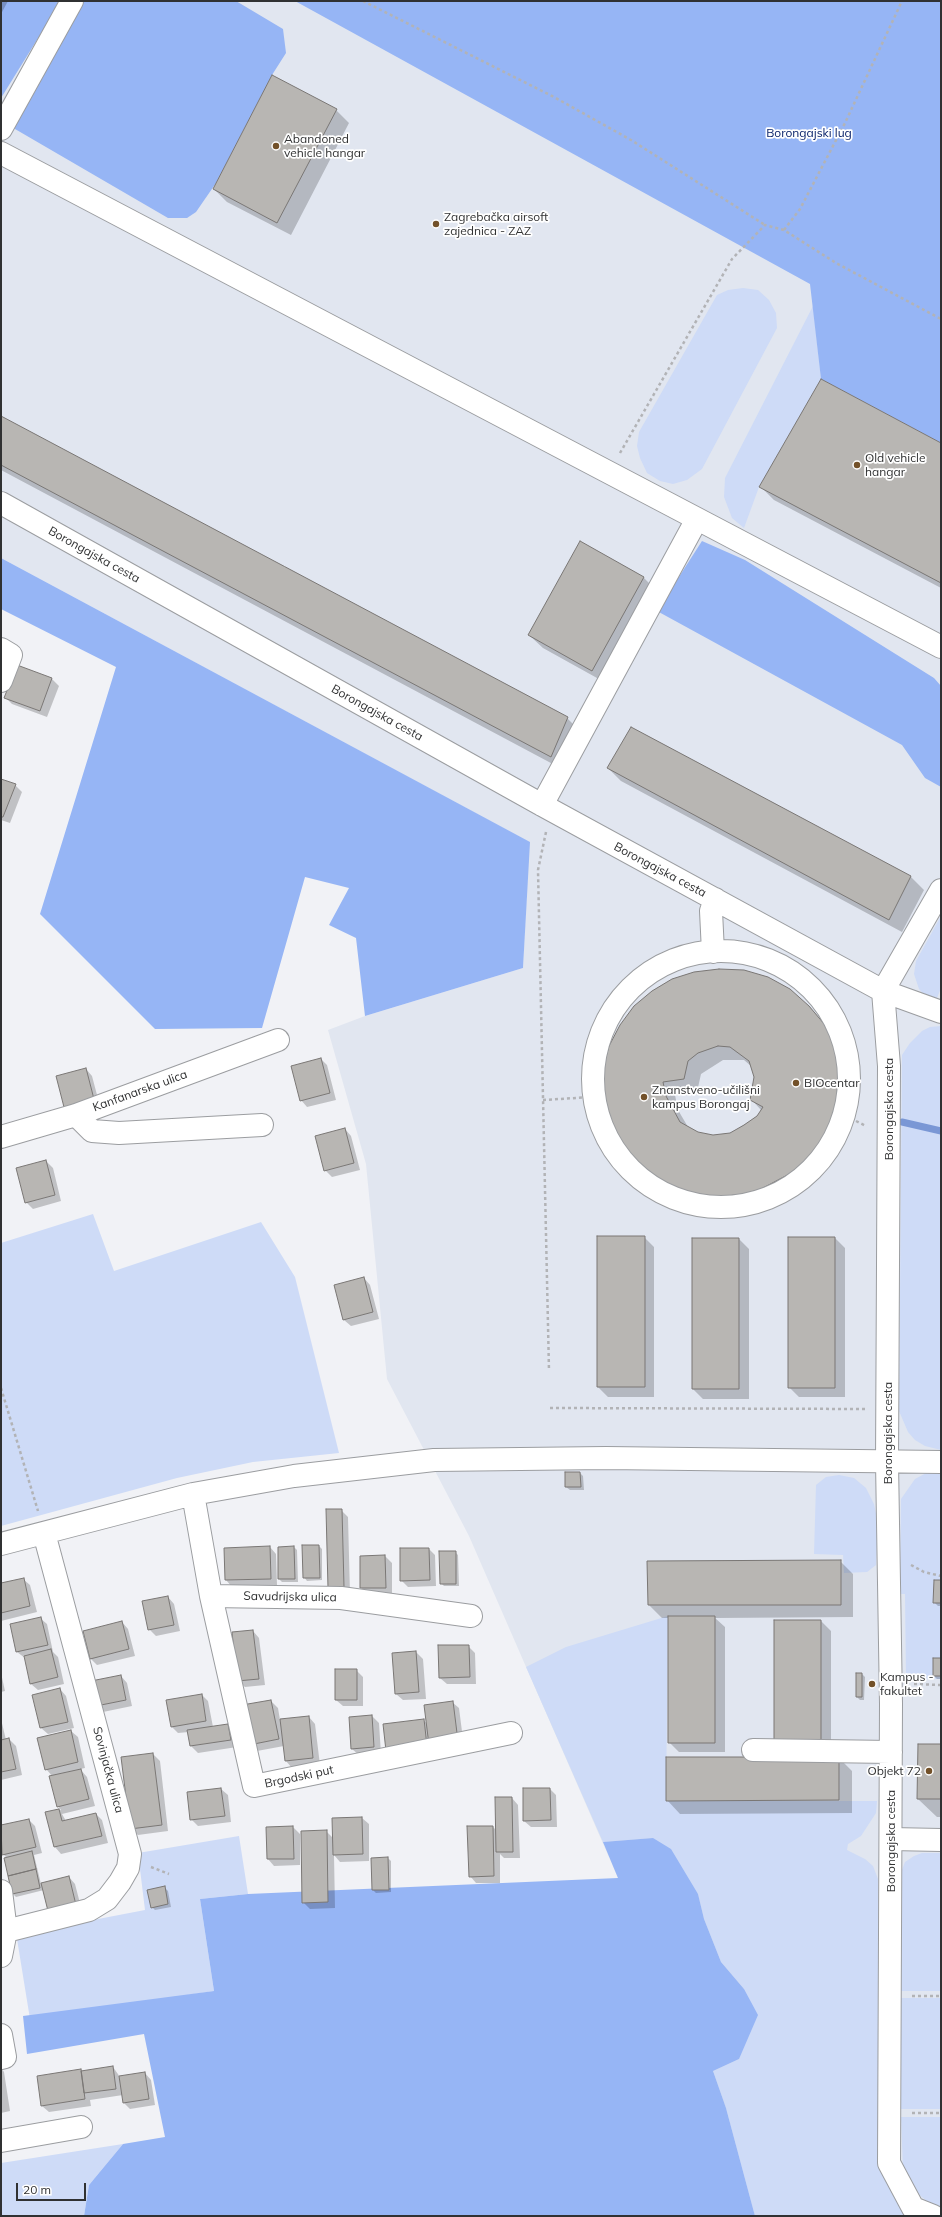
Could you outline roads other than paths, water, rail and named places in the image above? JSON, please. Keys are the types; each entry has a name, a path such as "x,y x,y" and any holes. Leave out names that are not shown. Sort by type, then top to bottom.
{"street":[{"path":"1,129 72,1"},
{"path":"1,153 941,647"},
{"name":"Borongajska cesta","path":"1,503 548,809 883,991 890,1066 887,1462 891,1752 889,2163 913,2208 933,2216"},
{"path":"548,809 697,519"},
{"path":"1,681 6,652"},
{"path":"941,890 883,991 941,1012"},
{"path":"713,952 711,911 715,899"},
{"path":"729,951 750,954 776,962 799,976 827,1006 842,1031 852,1079 851,1099 844,1121 828,1151 815,1166 786,1189 758,1201 722,1206 692,1204 646,1183 628,1166 606,1142 595,1112 592,1097 591,1072 597,1038 614,1005 637,982 671,962 701,952 713,952 729,951"},
{"name":"Kanfanarska ulica","path":"1,1137 76,1115 278,1040"},
{"path":"76,1115 92,1131 119,1133 262,1125"},
{"path":"1,1544 193,1494 294,1476 434,1460 606,1458 941,1462"},
{"path":"193,1494 211,1596"},
{"name":"Sovinjačka ulica","path":"6,1930 89,1910 107,1899 120,1882 128,1868 130,1854 44,1533"},
{"name":"Savudrijska ulica","path":"211,1596 341,1598 471,1616"},
{"name":"Brgodski put","path":"211,1596 254,1786 511,1733"},
{"path":"753,1750 891,1752"},
{"path":"891,1839 941,1840"},
{"path":"1,1891 6,1930 1,1956"},
{"path":"1,2035 3,2058"},
{"path":"1,2141 81,2127"}],"waterway":[{"path":"902,1122 941,1131"}],"place":[{"name":"Abandoned vehicle hangar","path":"276,146"},
{"name":"Zagrebačka airsoft zajednica - ZAZ","path":"436,224"},
{"name":"Old vehicle hangar","path":"857,465"},
{"name":"BIOcentar","path":"796,1083"},
{"name":"Znanstveno-učilišni kampus Borongaj","path":"644,1097"},
{"name":"Kampus - fakultet","path":"872,1684"},
{"name":"Objekt 72","path":"929,1771"}],"park label":[{"name":"Borongajski lug","path":"809,133"}]}
